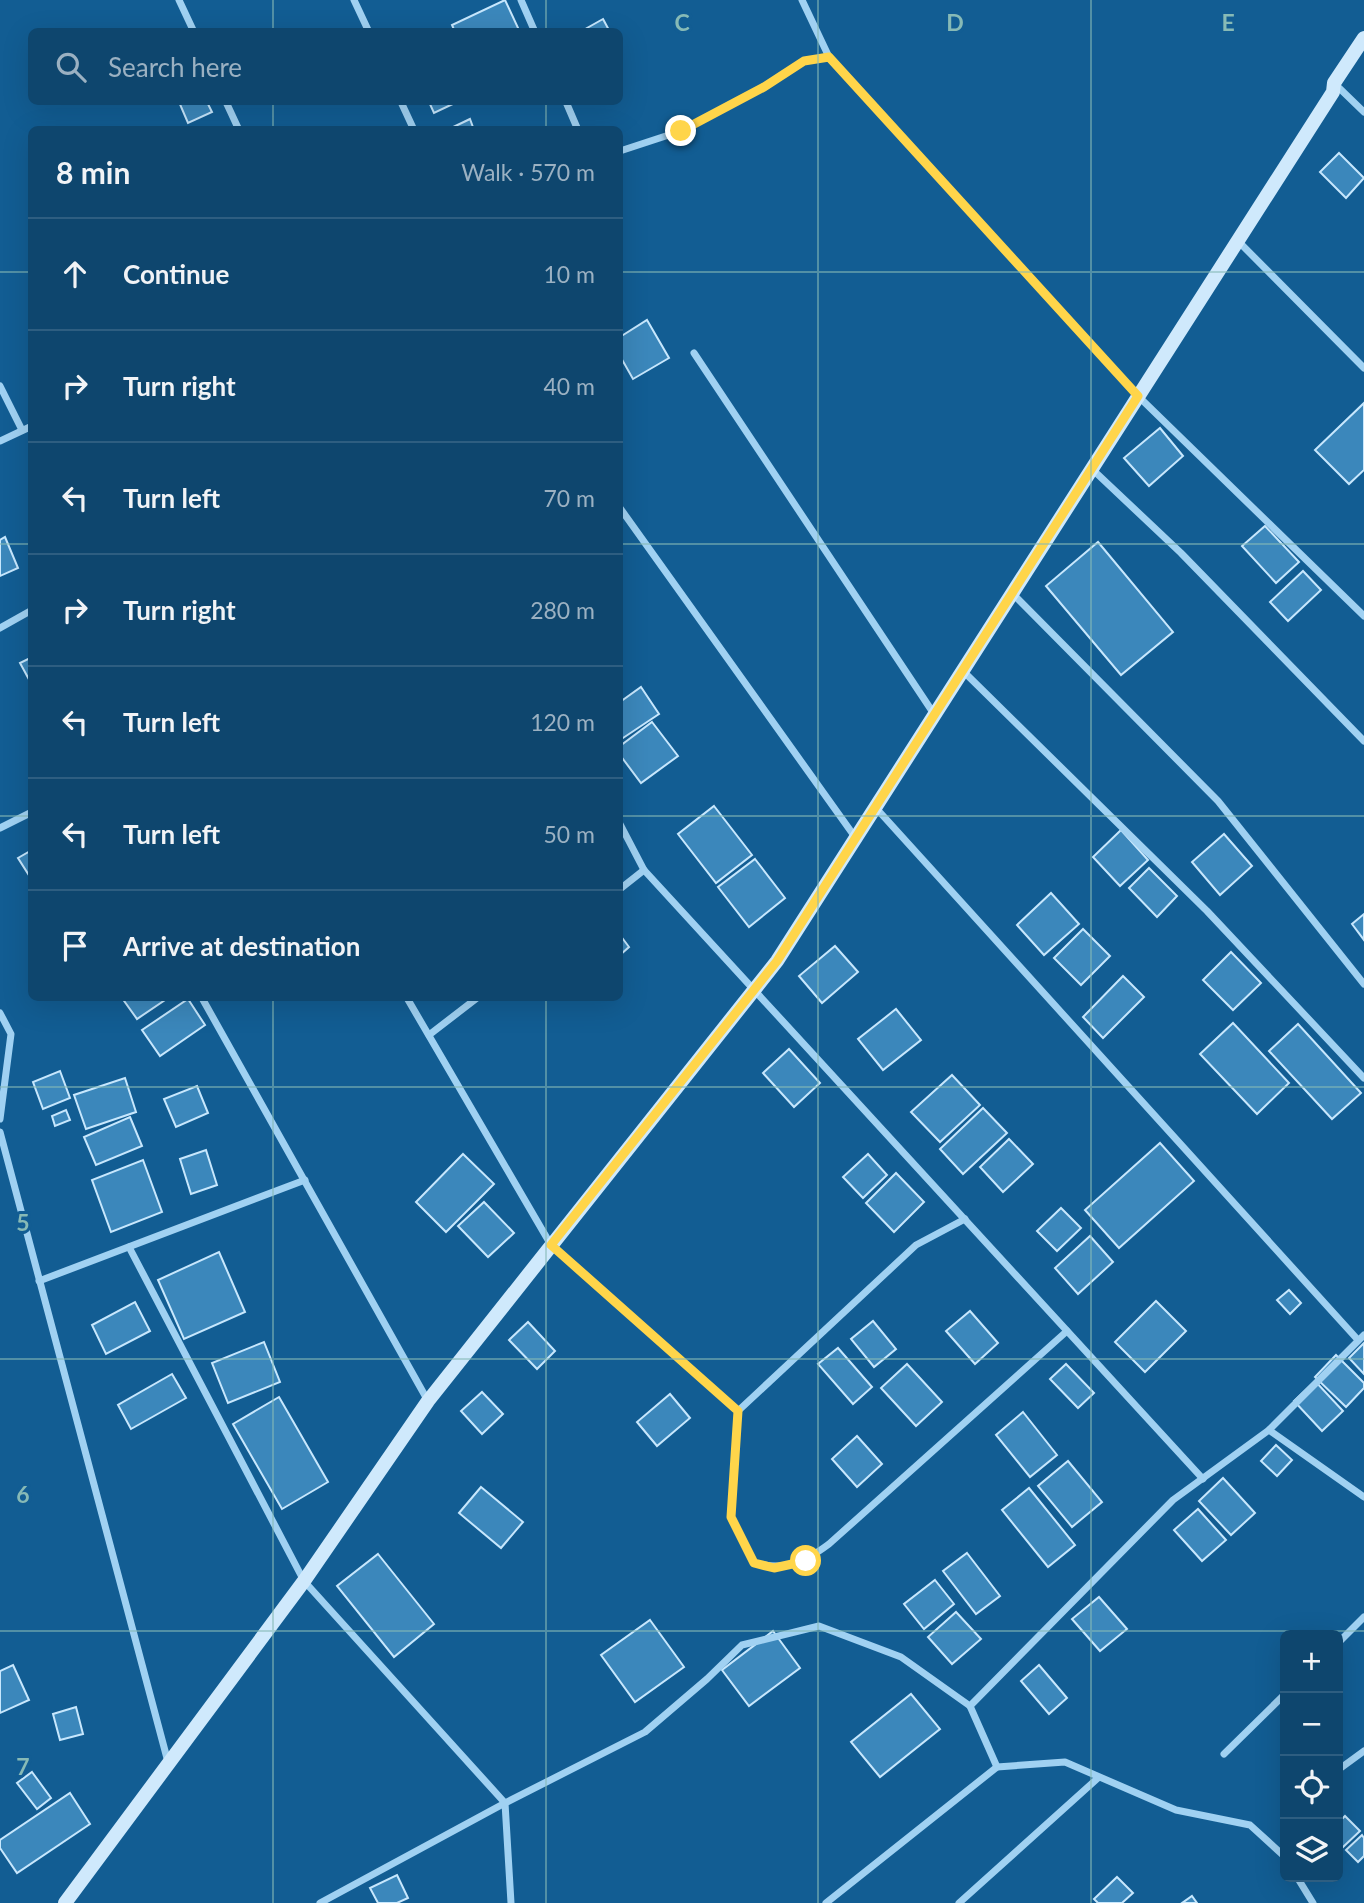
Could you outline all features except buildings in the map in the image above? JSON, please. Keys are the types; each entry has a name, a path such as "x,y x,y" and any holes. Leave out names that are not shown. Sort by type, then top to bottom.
{"street":[{"path":"179,0 192,28"},
{"path":"354,0 367,28"},
{"path":"521,0 533,28"},
{"path":"802,0 829,57 1138,396 1364,616"},
{"path":"65,1903 304,1581 428,1401 777,961 1334,92 1334,83 1364,38"},
{"path":"623,150 681,131 764,87 804,61 829,57"},
{"path":"1334,83 1364,112"},
{"path":"227,105 237,126"},
{"path":"402,105 412,126"},
{"path":"567,105 576,126"},
{"path":"1238,241 1364,368"},
{"path":"694,353 935,715"},
{"path":"0,386 22,430"},
{"path":"0,442 28,428"},
{"path":"1092,468 1181,553 1364,741"},
{"path":"623,512 856,838"},
{"path":"1012,593 1218,801 1364,984"},
{"path":"0,628 28,612"},
{"path":"963,671 1207,911 1364,1079"},
{"path":"875,807 1361,1337 1269,1430 1173,1500 970,1706"},
{"path":"0,828 28,814"},
{"path":"623,830 645,870 1203,1479"},
{"path":"623,887 645,870"},
{"path":"204,1001 428,1401"},
{"path":"409,1001 551,1245 738,1411"},
{"path":"429,1034 473,1001"},
{"path":"0,1013 11,1034 0,1119"},
{"path":"0,1132 168,1762"},
{"path":"38,1281 305,1180"},
{"path":"965,1219 916,1245 738,1411 731,1517 754,1563 774,1568 806,1561 829,1544 1068,1331"},
{"path":"129,1247 304,1581 505,1802 511,1903"},
{"path":"1269,1430 1364,1497"},
{"path":"1343,1638 1364,1617"},
{"path":"320,1903 505,1802 645,1732 743,1645 819,1626 901,1657 970,1706 997,1767"},
{"path":"1224,1754 1280,1699"},
{"path":"1343,1766 1364,1751"},
{"path":"826,1903 997,1767 1065,1762 1176,1810 1250,1825 1280,1851"},
{"path":"959,1903 1098,1777"},
{"path":"1300,1882 1312,1903"}],"route":[{"path":"681,131 764,87 804,61 829,57 1138,396 777,961 551,1245 738,1411 731,1517 754,1563 774,1568 806,1561"}]}
